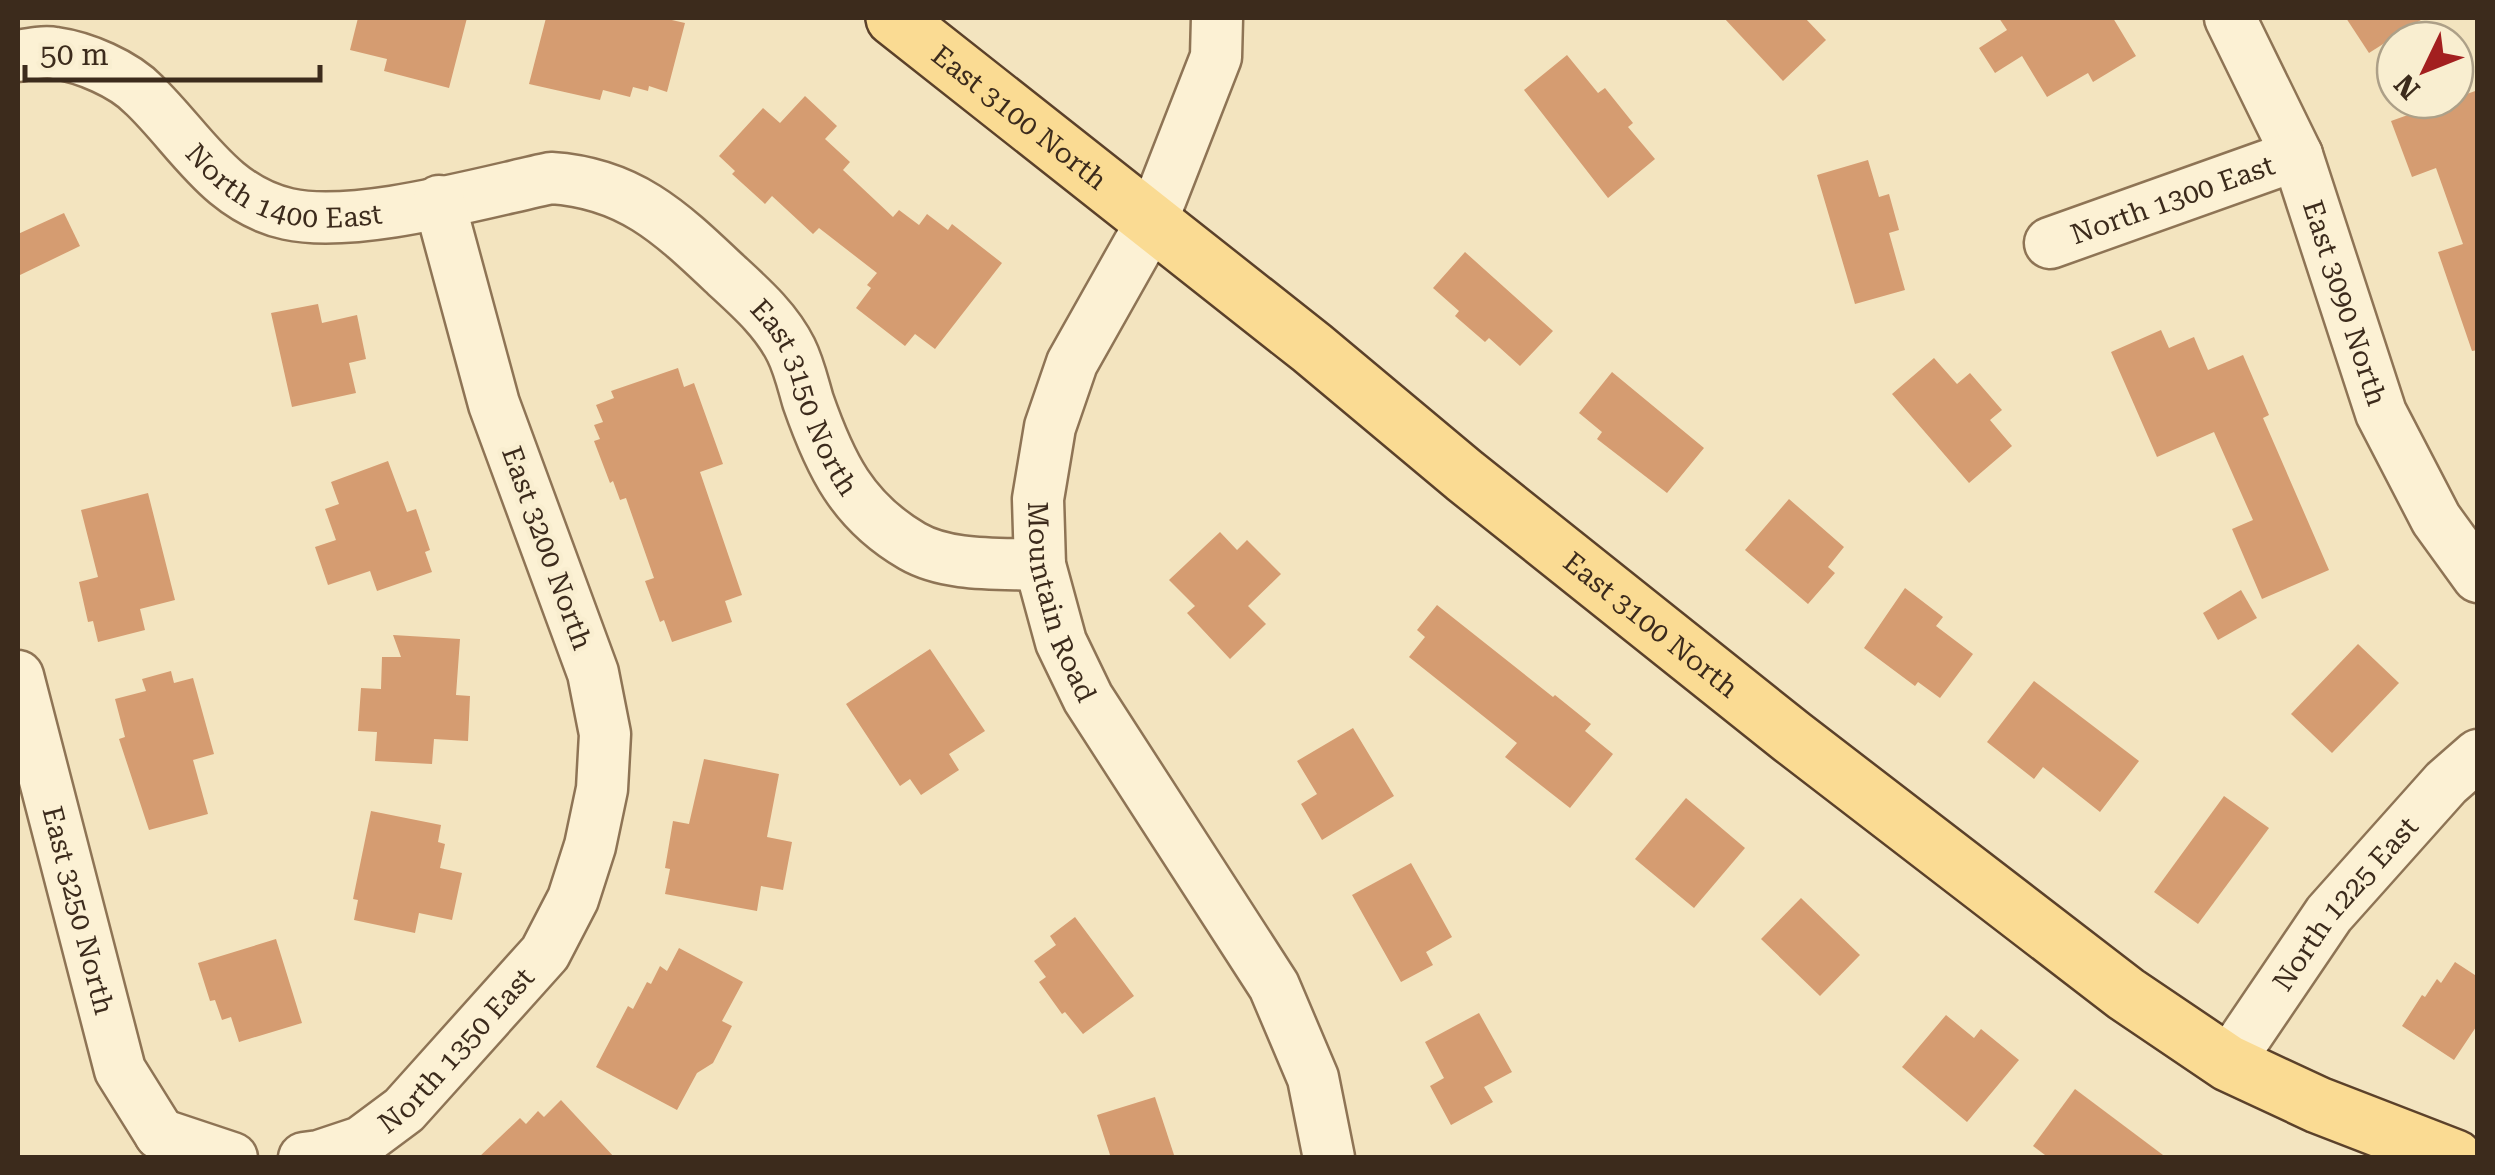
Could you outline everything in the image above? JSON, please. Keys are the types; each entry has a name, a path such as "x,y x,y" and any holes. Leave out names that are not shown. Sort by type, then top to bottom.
{"main road":[{"name":"East 3100 North","path":"894,18 1960,869 2126,994 2228,1063 2318,1106 2455,1158"}],"street":[{"name":"Mountain Road","path":"1217,18 1216,58 1152,221 1072,364 1050,427 1038,499 1040,566 1061,642 1088,698 1274,986 1313,1078 1329,1158"},
{"name":"East 3090 North","path":"2230,18 2297,155 2381,413 2436,519 2478,576"},
{"name":"North 1400 East","path":"18,56 54,52 100,67 142,92 198,158 240,196 286,214 334,219 550,178 586,180"},
{"name":"North 1300 East","path":"2050,243 2297,155"},
{"name":"East 3150 North","path":"586,180 629,198 671,224 766,312 792,351 826,452 850,493 878,523 916,548 962,560 1040,566"},
{"name":"East 3200 North","path":"438,201 494,404 593,672 605,734 602,789 573,899"},
{"name":"East 3250 North","path":"18,676 115,1055 150,1146"},
{"name":"North 1225 East","path":"2228,1063 2329,914 2446,783 2478,755"},
{"name":"North 1350 East","path":"304,1158 361,1142 404,1110 545,953 573,899"},
{"path":"150,1146 232,1158"}],"building":[{"path":"358,18 467,18 449,88 384,71 387,59 350,50"},
{"path":"546,18 663,18 685,23 667,92 649,86 648,91 633,87 630,97 603,90 600,100 529,84"},
{"path":"1724,18 1805,18 1826,40 1783,81"},
{"path":"1999,18 2113,18 2136,56 2093,82 2088,73 2047,97 2022,56 1995,73 1979,48 2007,30"},
{"path":"2346,18 2424,18 2375,20 2375,49 2369,53"},
{"path":"1567,55 1598,93 1605,88 1633,123 1628,127 1655,159 1608,198 1524,90"},
{"path":"2478,90 2478,350 2472,351 2438,252 2463,244 2436,168 2412,177 2391,121 2475,120"},
{"path":"805,96 837,126 825,139 850,162 843,170 893,217 899,210 919,225 927,214 948,230 952,224 1002,263 935,349 915,334 905,346 856,308 877,273 819,228 813,234 772,196 765,204 732,174 735,171 719,156 763,108 780,123"},
{"path":"1868,160 1879,197 1889,194 1899,230 1889,233 1905,290 1855,304 1817,175"},
{"path":"64,213 80,246 18,276 18,234"},
{"path":"1465,252 1553,331 1520,366 1489,338 1485,342 1455,316 1459,311 1433,288"},
{"path":"318,304 322,323 357,315 366,359 349,363 356,393 292,407 271,313"},
{"path":"2161,330 2169,348 2194,337 2208,370 2243,355 2269,415 2263,418 2329,570 2262,599 2232,529 2253,520 2214,432 2157,457 2111,352"},
{"path":"1934,358 1957,384 1970,373 2002,410 1990,420 2012,446 1969,483 1892,394"},
{"path":"678,368 684,387 694,383 723,464 700,472 742,595 725,601 732,622 672,642 645,581 654,578 626,498 620,500 613,481 610,483 594,441 600,439 594,425 603,422 596,405 614,398 611,391"},
{"path":"1612,372 1704,448 1667,493 1597,439 1602,432 1579,413"},
{"path":"388,461 407,512 416,509 430,550 425,552 432,572 377,591 370,571 328,585 315,547 336,540 325,509 339,504 331,482"},
{"path":"148,493 175,600 140,609 145,630 98,642 93,621 88,622 79,582 98,577 81,510"},
{"path":"1789,499 1844,547 1828,567 1835,573 1808,604 1745,550"},
{"path":"1220,532 1237,550 1247,540 1281,574 1248,606 1266,624 1230,659 1187,613 1195,606 1169,580"},
{"path":"1905,588 1943,617 1936,626 1973,654 1940,698 1918,682 1915,686 1864,648"},
{"path":"2241,590 2257,618 2218,640 2203,613"},
{"path":"1437,605 1591,724 1585,731 1613,754 1570,808 1505,757 1517,743 1409,657 1425,637 1417,630"},
{"path":"393,635 460,639 456,695 470,696 468,741 434,739 432,764 375,761 377,732 358,731 361,688 381,689 382,657 401,657"},
{"path":"2358,644 2399,683 2332,753 2291,714"},
{"path":"930,649 985,731 949,754 959,770 921,795 910,779 900,786 846,704"},
{"path":"171,671 174,683 193,678 214,754 193,760 208,814 149,830 119,739 125,737 115,699 146,691 142,679"},
{"path":"2034,681 2139,761 2100,812 2043,767 2034,779 1987,742"},
{"path":"1353,728 1394,796 1322,840 1301,804 1317,794 1297,761"},
{"path":"704,759 779,774 767,837 792,842 783,890 761,886 757,911 665,894 673,821 689,824"},
{"path":"2224,796 2269,828 2198,924 2154,892"},
{"path":"1686,798 1745,848 1694,908 1635,859"},
{"path":"371,811 441,825 438,842 445,844 440,868 462,873 452,920 419,913 415,933 354,920 358,900 353,899"},
{"path":"1411,863 1452,937 1426,952 1433,965 1401,982 1352,895"},
{"path":"1801,898 1860,955 1820,996 1761,939"},
{"path":"1075,917 1134,996 1083,1034 1065,1012 1062,1014 1039,982 1046,977 1034,961 1056,945 1050,936"},
{"path":"276,939 302,1023 239,1042 231,1017 222,1020 215,1000 210,1001 198,963"},
{"path":"679,948 743,982 722,1021 732,1026 713,1063 697,1073 677,1110 596,1067 628,1006 633,1009 660,966 667,971"},
{"path":"2455,962 2478,977 2478,1024 2454,1060 2402,1026 2422,995 2425,997 2437,979 2441,983"},
{"path":"1479,1013 1512,1072 1484,1087 1493,1102 1451,1125 1430,1086 1444,1078 1425,1042"},
{"path":"1946,1015 1974,1038 1981,1029 2019,1060 1967,1122 1902,1067"},
{"path":"2075,1089 2167,1158 2049,1158 2033,1146"},
{"path":"1155,1097 1175,1158 1111,1158 1097,1115"},
{"path":"561,1100 615,1158 478,1158 520,1118 526,1124 538,1111 544,1117"}]}
